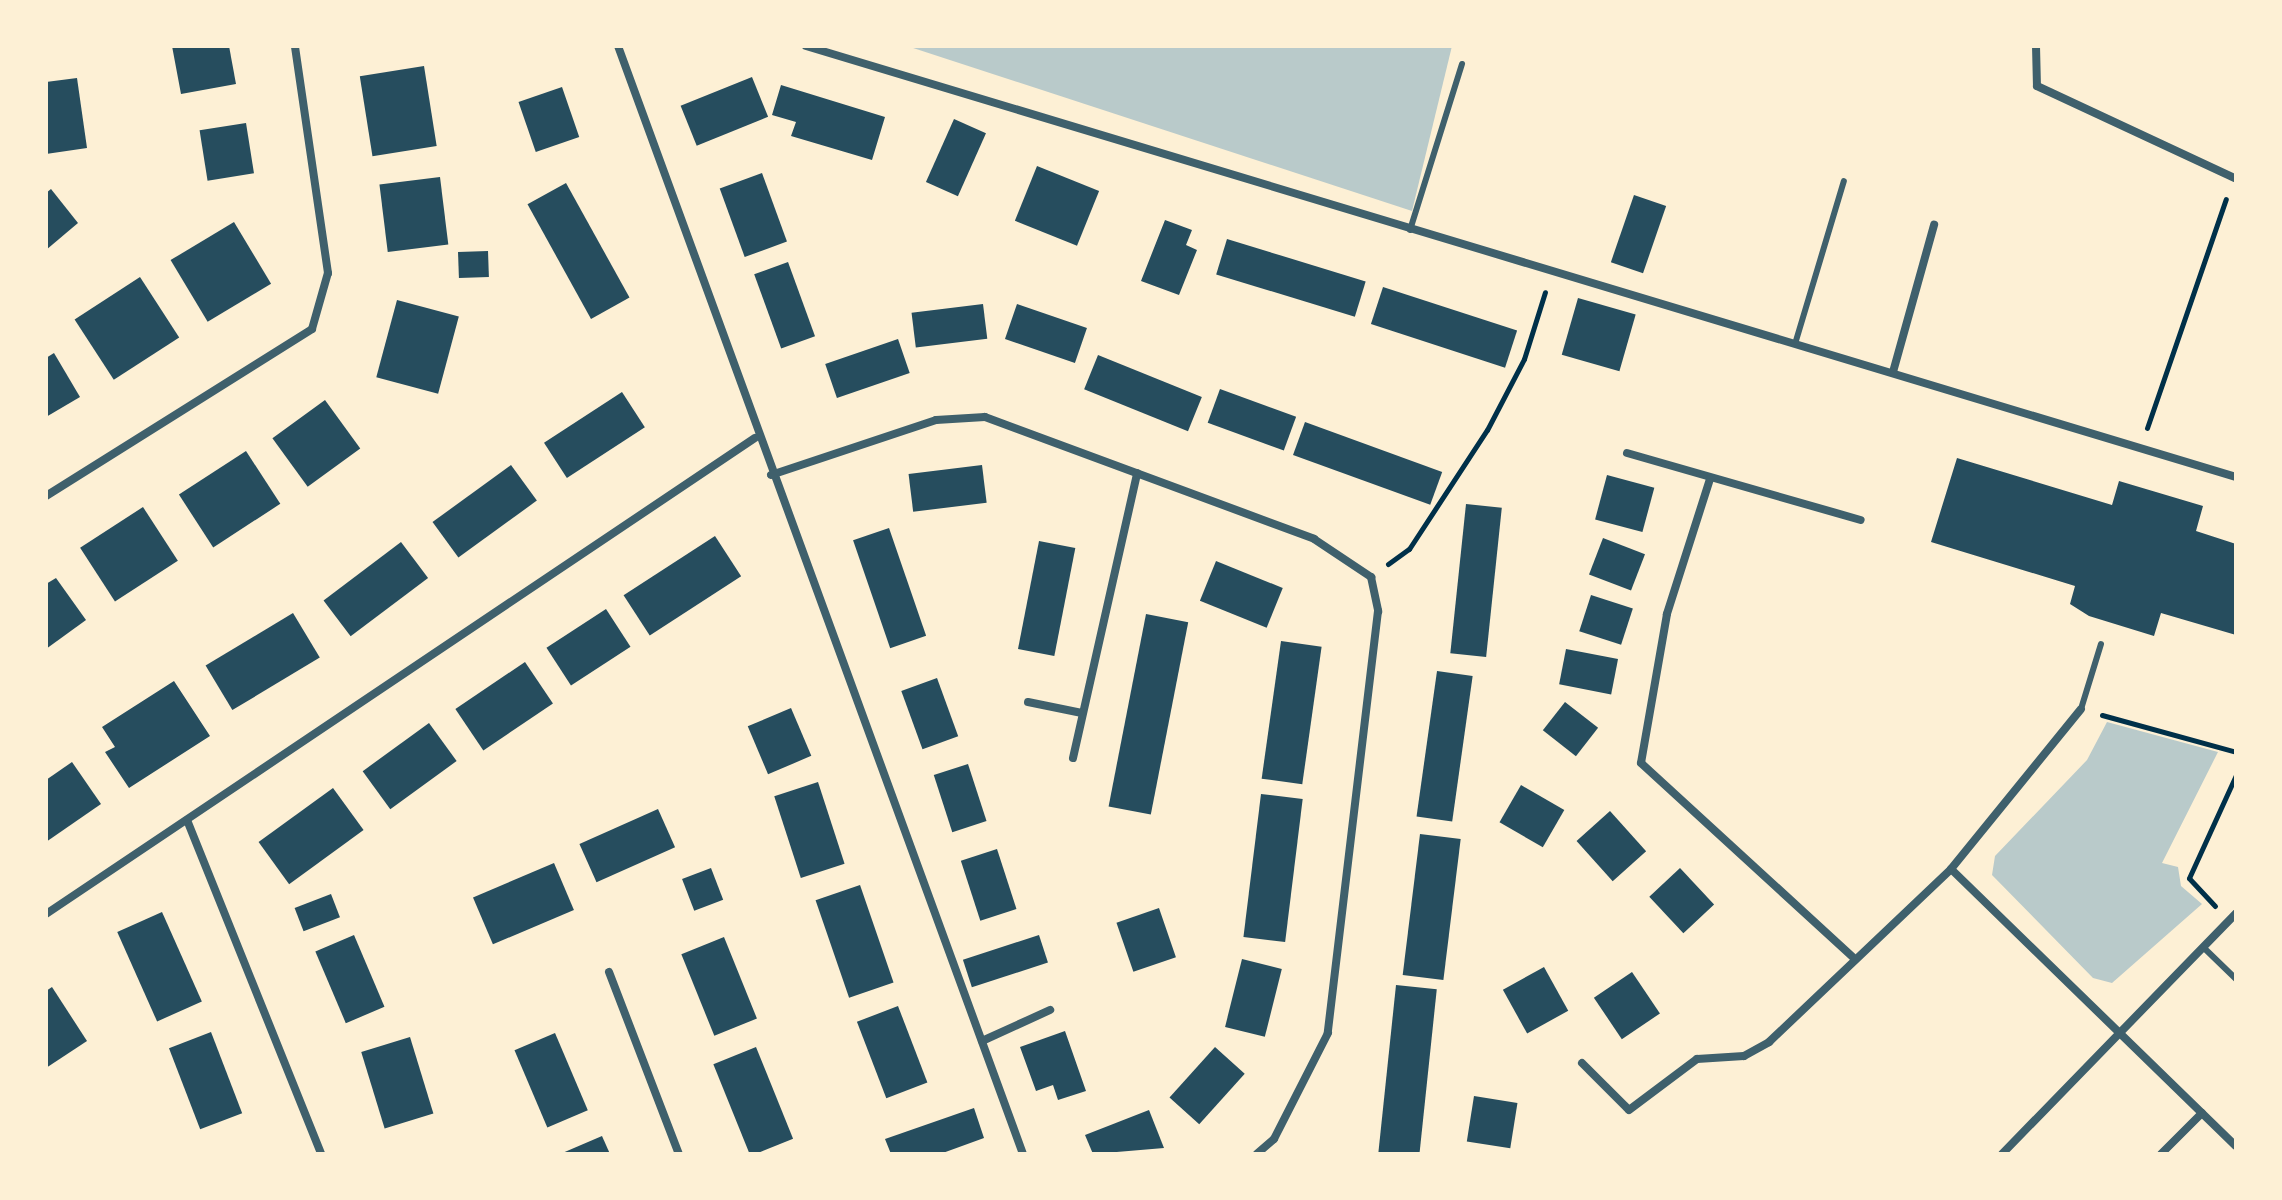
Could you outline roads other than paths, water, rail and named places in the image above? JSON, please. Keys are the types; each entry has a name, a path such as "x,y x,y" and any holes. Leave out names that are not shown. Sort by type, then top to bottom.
{"street":[{"path":"46,496 312,329 328,273 295,46"},
{"path":"618,46 755,438 1023,1154"},
{"path":"806,46 1551,273 2142,444 2236,477"},
{"path":"2036,46 2037,86 2235,179"},
{"path":"1893,372 1934,225"},
{"path":"771,475 962,414 1137,473 1314,539 1371,577 1378,611 1328,1033 1274,1139 1257,1154"},
{"path":"46,914 755,438"},
{"path":"1627,453 1861,520"},
{"path":"1073,758 1137,473"},
{"path":"1710,479 1667,614 1641,763 1853,957"},
{"path":"1028,702 1082,713"},
{"path":"1582,1063 1629,1110 1697,1059 1744,1056 1769,1042 1853,957 1951,869 2081,709"},
{"path":"187,820 321,1154"},
{"path":"1951,869 2236,1146"},
{"path":"2002,1154 2236,913"},
{"path":"609,972 679,1154"},
{"path":"982,1041 1050,1010"},
{"path":"2161,1154 2202,1113"}],"lane":[{"path":"1410,230 1462,64"},
{"path":"1795,344 1844,181"},
{"path":"2081,709 2101,644"},
{"path":"2203,947 2236,979"}]}
